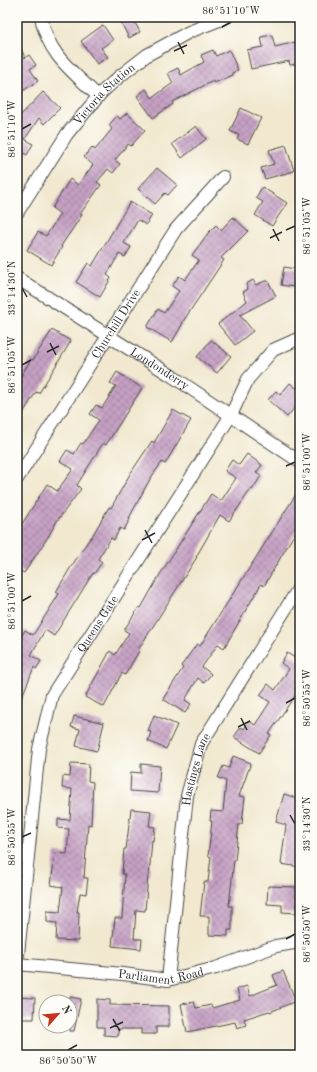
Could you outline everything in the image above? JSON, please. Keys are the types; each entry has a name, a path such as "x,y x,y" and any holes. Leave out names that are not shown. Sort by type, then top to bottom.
{"street":[{"path":"41,17 43,30 55,54 98,96"},
{"name":"Victoria Station","path":"17,213 67,134 98,96 120,76 147,55 189,32 227,17"},
{"name":"Churchill Drive","path":"17,479 176,229 223,177"},
{"name":"Londonderry","path":"17,278 172,376 300,462"},
{"name":"Queens Gate","path":"17,964 39,749 52,695 231,415 248,379 273,350 300,338"},
{"name":"Hastings Lane","path":"168,980 187,796 201,744 300,586"},
{"name":"Parliament Road","path":"17,964 123,974 168,980 216,968 276,946 300,942"}],"building":[{"path":"118,17 132,17 140,32 129,38"},
{"path":"103,25 113,40 101,48 108,57 97,64 81,41"},
{"path":"272,35 275,47 300,41 300,63 290,65 289,61 251,69 247,50 263,47 261,37"},
{"path":"17,39 25,58 29,55 36,65 30,69 38,81 21,92 17,86"},
{"path":"213,50 216,56 229,50 238,70 232,73 233,75 214,83 213,81 172,102 173,104 153,118 137,96 146,89 152,98 173,83 168,73 178,68 181,75 204,62 201,55"},
{"path":"43,92 60,108 44,124 39,118 25,139 33,144 27,155 19,150 17,152 17,119"},
{"path":"241,108 261,118 248,144 237,139 239,135 230,131"},
{"path":"127,113 145,130 131,146 128,144 115,160 120,164 113,173 108,169 97,182 101,185 80,214 82,215 61,246 62,247 51,265 27,250 38,232 46,236 60,214 52,208 70,179 78,185 93,165 84,157 92,147 95,150 112,129 109,125 117,116 120,119"},
{"path":"196,126 206,139 182,158 172,144"},
{"path":"286,145 294,171 265,179 261,168 274,164 269,150"},
{"path":"157,168 177,185 168,195 165,193 155,204 138,189"},
{"path":"262,187 287,203 272,226 255,215 263,202 256,198"},
{"path":"130,202 152,215 146,225 138,220 124,243 131,247 125,257 119,254 107,275 111,278 100,297 76,282 88,263 92,266"},
{"path":"233,217 248,231 221,258 224,260 182,323 172,342 147,327 158,309 164,313 179,291 172,286 179,276 185,280 199,260 192,255 209,232 216,225 221,230"},
{"path":"284,267 300,270 300,284 294,287 281,285"},
{"path":"253,280 256,285 268,281 276,296 240,315 253,331 235,345 218,324 247,301 243,292 248,289 246,284"},
{"path":"52,330 71,341 39,393 36,392 17,423 17,383 31,359 33,360"},
{"path":"211,340 231,356 217,373 197,357"},
{"path":"117,372 142,388 106,445 103,443 77,485 81,489 57,521 24,573 17,569 17,532 47,484 57,491 73,469 60,461 67,450 74,454 81,443 83,444 99,420 90,414 96,405 102,408 116,386 110,383"},
{"path":"290,383 300,391 300,401 287,417 268,400 276,391 280,395"},
{"path":"173,410 191,420 165,464 162,462 150,479 124,530 120,528 114,540 111,538 98,559 102,562 94,574 93,573 54,636 45,630 31,655 41,661 36,669 34,667 17,709 17,644 25,630 33,635 59,594 56,592 69,570 91,538 109,507 111,508 130,474 152,441 154,443"},
{"path":"247,454 262,465 256,473 261,476 252,490 251,489 229,521 220,515 197,557 138,650 139,651 125,675 122,673 104,707 85,697 110,651 115,655 129,633 124,630 139,607 141,608 159,576 211,494 221,501 236,478 225,471 232,460 239,465"},
{"path":"300,488 300,524 264,586 261,584 224,648 218,644 202,667 211,674 204,683 198,678 185,700 191,704 185,713 163,699 183,668 181,666 197,644 200,646"},
{"path":"287,653 300,661 300,688 269,734 271,735 259,753 234,737 241,727 244,729 249,721 255,725 270,702 260,695 268,684 275,690 289,669 281,663"},
{"path":"154,715 177,725 166,749 148,741 151,732 148,731"},
{"path":"74,716 104,723 97,751 76,746 80,729 71,727"},
{"path":"233,756 251,763 239,796 245,797 242,824 239,824 229,906 232,906 232,930 228,930 228,936 209,935 209,916 200,916 204,882 208,882 211,857 208,856 212,821 210,821 211,811 223,812 226,781 218,778 223,766 229,768"},
{"path":"71,763 89,764 88,781 93,782 91,825 88,824 84,878 88,878 86,894 80,893 77,912 79,912 78,941 56,940 57,923 47,922 47,911 60,912 63,887 51,885 55,853 67,854 69,829 58,828 58,819 70,820 72,789 62,788 63,776 70,777"},
{"path":"141,764 160,766 158,793 130,791 131,772 141,773"},
{"path":"284,794 300,799 300,806 297,815 300,816 300,867 281,864 286,825 276,822"},
{"path":"131,809 151,811 149,826 155,827 153,841 152,840 145,911 136,910 134,939 142,939 141,949 112,946 115,918 122,918 125,874 122,874 124,849 126,849"},
{"path":"268,886 297,887 296,913 282,912 282,905 267,904"},
{"path":"283,971 296,1001 270,1012 269,1011 244,1019 246,1025 237,1028 235,1022 187,1032 181,1004 194,1002 196,1008 211,1005 212,1008 240,1000 237,989 247,986 250,996 277,985 273,975"},
{"path":"17,997 35,998 34,1019 17,1019"},
{"path":"78,998 81,999 78,1013"},
{"path":"97,999 110,1000 110,1005 169,1006 169,1027 156,1027 156,1034 141,1034 141,1029 118,1029 118,1036 104,1035 104,1027 97,1027"}]}
